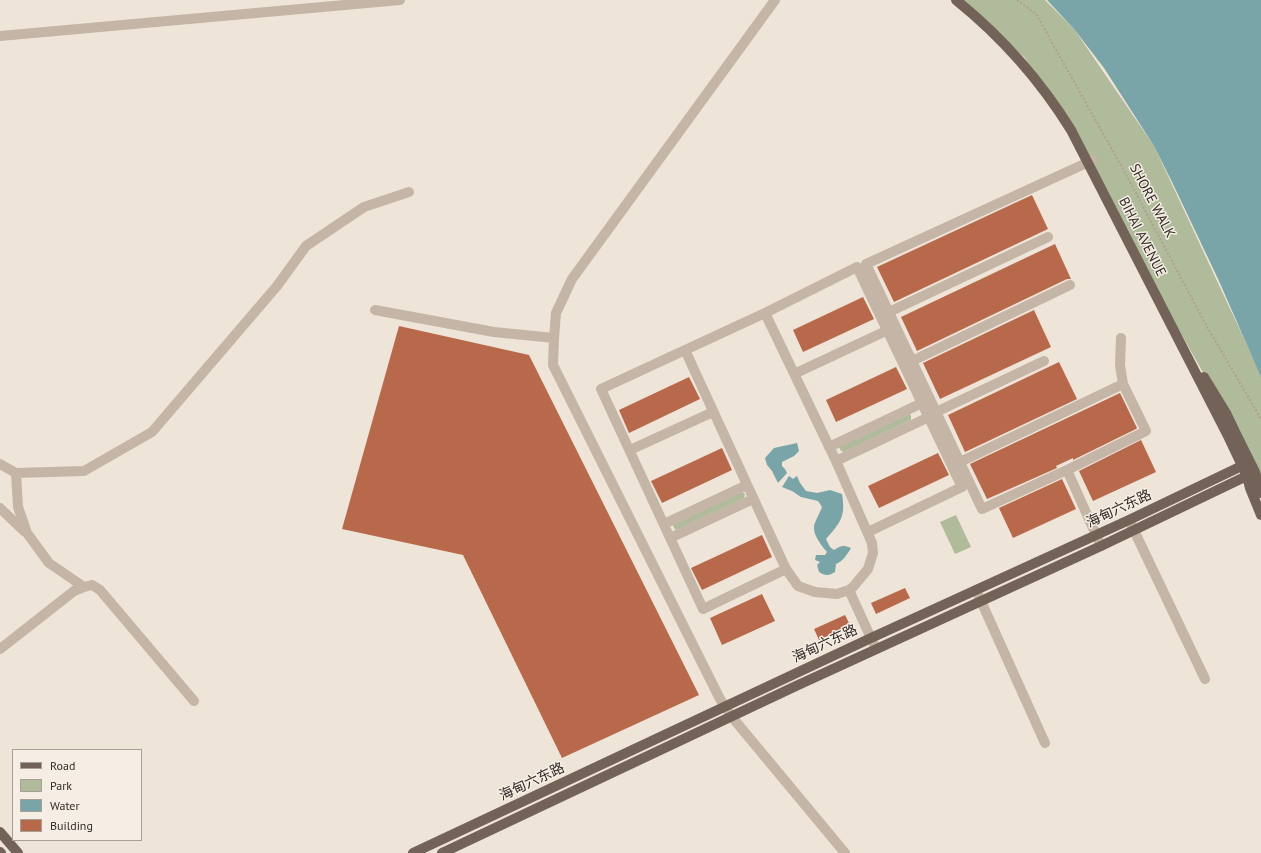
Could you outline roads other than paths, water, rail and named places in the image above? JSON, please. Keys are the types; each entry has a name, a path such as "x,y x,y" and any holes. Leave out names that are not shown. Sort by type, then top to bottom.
{"main road":[{"name":"BIHAI AVENUE","path":"956,0 993,32 1026,66 1057,108 1090,161"},
{"name":"BIHAI AVENUE","path":"965,0 996,28 1032,66 1069,117 1090,161 1261,493"},
{"name":"海甸六东路","path":"413,853 871,638 1129,520 1246,464"},
{"name":"BIHAI AVENUE","path":"1251,474 1250,488 1261,515"},
{"name":"海甸六东路","path":"442,853 876,649 1101,546 1251,474"},
{"path":"0,832 18,853"}],"street":[{"path":"0,36 400,0"},
{"path":"773,0 572,279 556,313 553,365 720,699 732,717 845,853"},
{"path":"786,569 703,608 601,389 1090,161"},
{"path":"0,464 16,473 84,471 152,432 277,286 306,246 364,207 409,192"},
{"path":"889,312 1048,237"},
{"path":"862,266 889,312 912,361 962,487 868,532"},
{"path":"862,266 888,330 922,403 933,415 960,462 982,509 1067,470 1146,431 1123,384 1120,365 1121,338"},
{"path":"912,361 1070,285"},
{"path":"375,310 494,332 554,338"},
{"path":"685,350 786,569 798,586 815,592 837,594 849,590 858,582 868,569 873,553 872,543 836,461 765,312"},
{"path":"794,374 888,330"},
{"path":"836,461 1044,361"},
{"path":"960,462 1123,384"},
{"path":"829,447 922,403"},
{"path":"630,450 713,412"},
{"path":"1067,470 1101,546"},
{"path":"16,473 18,507 27,533"},
{"path":"664,524 747,485"},
{"path":"670,538 753,499"},
{"path":"0,508 27,533 49,563 84,587"},
{"path":"1129,520 1205,679"},
{"path":"0,649 74,591 92,585 100,590 194,701"},
{"path":"849,590 876,649"},
{"path":"976,590 1045,743"}],"water":[{"path":"1047,0 1261,0 1261,377 1219,281 1154,146 1104,68 1074,29"},
{"path":"797,443 799,451 794,456 782,462 782,466 787,473 778,483 767,465 765,458 774,448"},
{"path":"789,476 793,479 797,476 806,491 817,493 830,490 842,494 843,508 841,519 826,539 830,547 834,550 842,546 851,548 845,558 836,564 835,572 831,574 825,575 819,572 817,565 820,562 815,560 816,555 825,555 827,552 818,540 814,529 822,507 818,501 801,497 782,487"}]}
